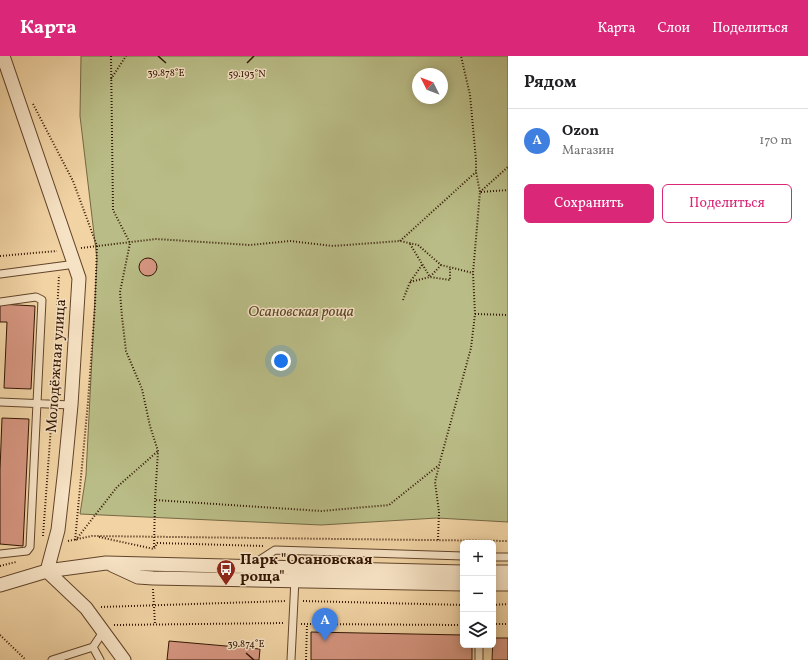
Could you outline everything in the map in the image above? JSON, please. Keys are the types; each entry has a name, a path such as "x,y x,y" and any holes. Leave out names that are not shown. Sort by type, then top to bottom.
{"street":[{"name":"Молодёжная улица","path":"3,56 76,264 79,278 71,405 56,541 47,572"},
{"path":"106,563 138,577 460,572"},
{"path":"0,585 47,572 106,563 249,567 295,575 460,584"},
{"path":"47,572 86,608 124,660"},
{"path":"496,572 508,572"},
{"path":"496,584 508,584"}],"lane":[{"path":"0,274 76,264"},
{"path":"0,302 36,297 42,300 29,549 0,554"},
{"path":"0,402 71,405"},
{"path":"249,567 275,550 460,556"},
{"path":"496,556 508,557"},
{"path":"291,660 291,634 294,623 293,601 295,575"},
{"path":"100,628 93,647 100,660"},
{"path":"52,660 93,647"},
{"path":"479,648 479,660"}],"path":[{"path":"110,56 113,210 130,243 120,292 122,318 126,351 142,388 158,451 155,500 155,537"},
{"path":"111,80 126,56"},
{"path":"438,540 439,512 435,482 471,348 475,314 473,273 480,192 476,172 470,95 461,56"},
{"path":"480,192 508,166"},
{"path":"400,241 476,172"},
{"path":"480,192 508,190"},
{"path":"0,256 71,250 156,239 250,244 290,241 333,246 400,241 418,245 441,265 473,273"},
{"path":"410,244 430,278"},
{"path":"402,300 410,282 422,265"},
{"path":"430,278 441,265"},
{"path":"410,282 430,278 450,280 450,267"},
{"path":"475,314 508,315"},
{"path":"155,500 321,511 389,505 439,464"},
{"path":"56,541 75,541 92,536 508,541"},
{"path":"0,566 18,562"},
{"path":"86,608 153,604 293,601 460,605"},
{"path":"496,605 508,604"},
{"path":"100,628 294,623 307,625 460,625"},
{"path":"496,624 508,624"},
{"path":"306,660 307,625"},
{"path":"0,635 26,660"}],"green space":[{"name":"Осановская роща","path":"81,56 508,56 508,522 437,518 321,525 80,514 86,475 97,259 80,116"}],"building":[{"path":"144,258 152,258 157,263 155,274 152,276 144,276 139,271 139,263"},
{"path":"0,304 35,306 31,389 4,388 7,322 0,322"},
{"path":"2,418 29,419 23,546 0,544"},
{"path":"311,632 460,635 460,648 472,648 472,660 311,660"},
{"path":"496,638 508,638 508,660 492,660 493,648 496,648"},
{"path":"169,641 260,649 259,660 167,660"}],"place":[{"name":"Парк \"Осановская роща\"","path":"226,586"},
{"name":"Ozon","path":"325,641"}]}
